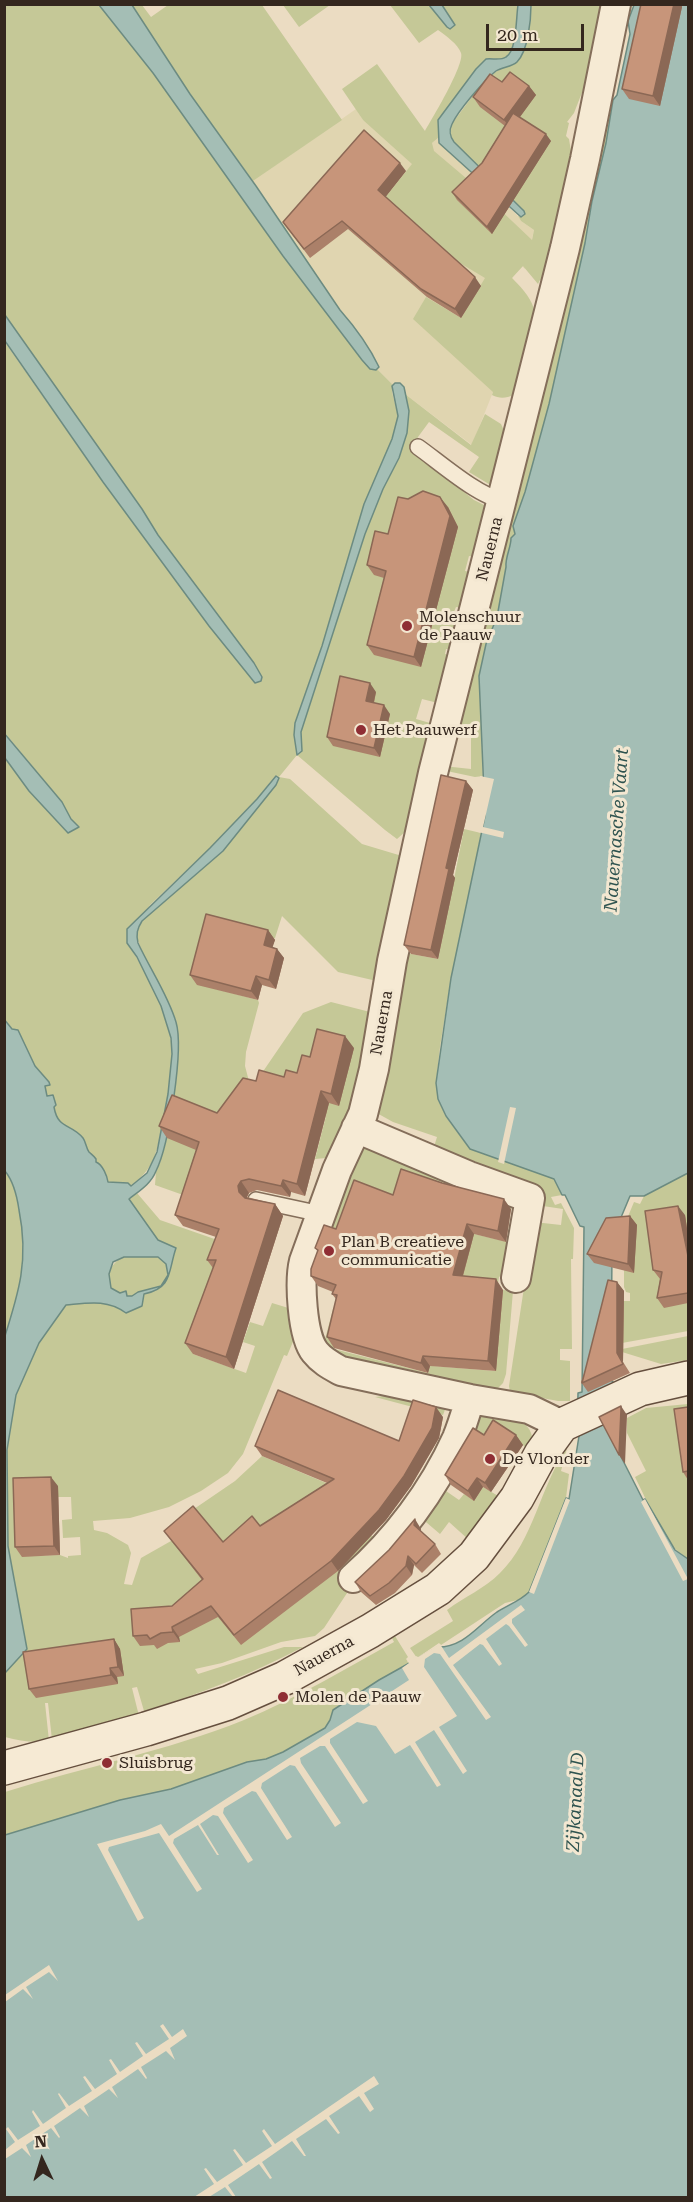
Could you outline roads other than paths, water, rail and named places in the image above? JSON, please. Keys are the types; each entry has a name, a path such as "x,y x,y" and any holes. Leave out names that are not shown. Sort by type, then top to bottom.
{"street":[{"name":"Nauerna","path":"4,1768 146,1730 261,1690 308,1666 417,1602 438,1589 460,1570 485,1542 517,1498 541,1454 566,1422 529,1409 470,1399 341,1371 325,1362 314,1352 308,1341 301,1276 304,1261 340,1161 363,1114 374,1068 392,961 433,774 579,190 616,4"},
{"path":"356,1128 469,1176 530,1198 516,1278"},
{"path":"566,1422 640,1389 688,1378"},
{"path":"353,1578 366,1567 424,1499 458,1437 470,1399"}],"lane":[{"path":"418,447 479,491 502,501"},
{"path":"256,1200 321,1214"}],"water":[{"path":"99,5 132,5 190,94 366,344 379,367 376,370 370,369 362,360 283,256 153,73"},
{"path":"429,5 442,5 455,25 450,29 447,27"},
{"path":"518,5 531,5 528,35 521,57 515,64 496,71 485,81 460,112 450,131 454,142 524,211 525,214 521,217 439,143 438,120 486,59 501,59 510,54 514,41"},
{"path":"634,5 688,5 688,1173 644,1196 630,1196 617,1227 612,1249 611,1380 614,1383 611,1437 643,1500 645,1499 675,1550 688,1559 688,2197 5,2198 5,1835 120,1800 171,1789 247,1762 266,1759 325,1728 333,1710 379,1680 438,1647 463,1640 497,1612 529,1592 566,1498 569,1499 579,1436 582,1433 577,1434 578,1393 582,1392 584,1227 580,1226 565,1195 562,1195 554,1179 470,1149 446,1116 438,1099 436,1083 451,978 485,816 479,676 486,644 497,617 506,560 511,538 515,534 513,526 525,492 549,404 585,243 613,100 617,95 630,34 628,21"},
{"path":"5,315 158,535 254,663 262,677 261,681 255,683 209,626 103,482 5,341"},
{"path":"400,383 404,387 409,411 407,433 399,458 383,489 365,534 301,732 302,751 297,755 295,723 322,646 364,504 392,439 398,416 392,386"},
{"path":"4,733 62,802 71,819 79,827 68,833 29,791 5,758"},
{"path":"276,776 279,778 276,785 223,851 142,921 138,929 138,943 173,1012 178,1035 178,1053 174,1097 161,1158 151,1180 129,1199 158,1240 176,1248 170,1271 165,1283 160,1288 144,1294 142,1306 126,1313 104,1304 66,1305 39,1343 16,1395 7,1450 8,1546 27,1649 5,1673 4,1339 18,1291 23,1245 16,1194 5,1171 4,1019 12,1029 18,1030 35,1066 49,1082 50,1085 45,1086 47,1096 53,1095 56,1105 54,1107 59,1119 83,1138 89,1152 104,1171 108,1182 128,1183 131,1186 147,1173 157,1152 168,1094 172,1054 171,1038 161,1006 137,957 127,943 127,929 257,799","holes":["124,1257 158,1257 166,1264 168,1275 161,1286 138,1292 132,1296 127,1296 126,1291 120,1293 111,1288 109,1274 113,1262"]}],"place":[{"name":"Molenschuur de Paauw","path":"407,626"},
{"name":"Het Paauwerf","path":"361,730"},
{"name":"Plan B creatieve communicatie","path":"329,1251"},
{"name":"De Vlonder","path":"490,1459"},
{"name":"Molen de Paauw","path":"283,1697"},
{"name":"Sluisbrug","path":"107,1763"}],"water label":[{"name":"Nauernasche Vaart","path":"617,830"},
{"name":"Zijkanaal D","path":"576,1802"}]}
